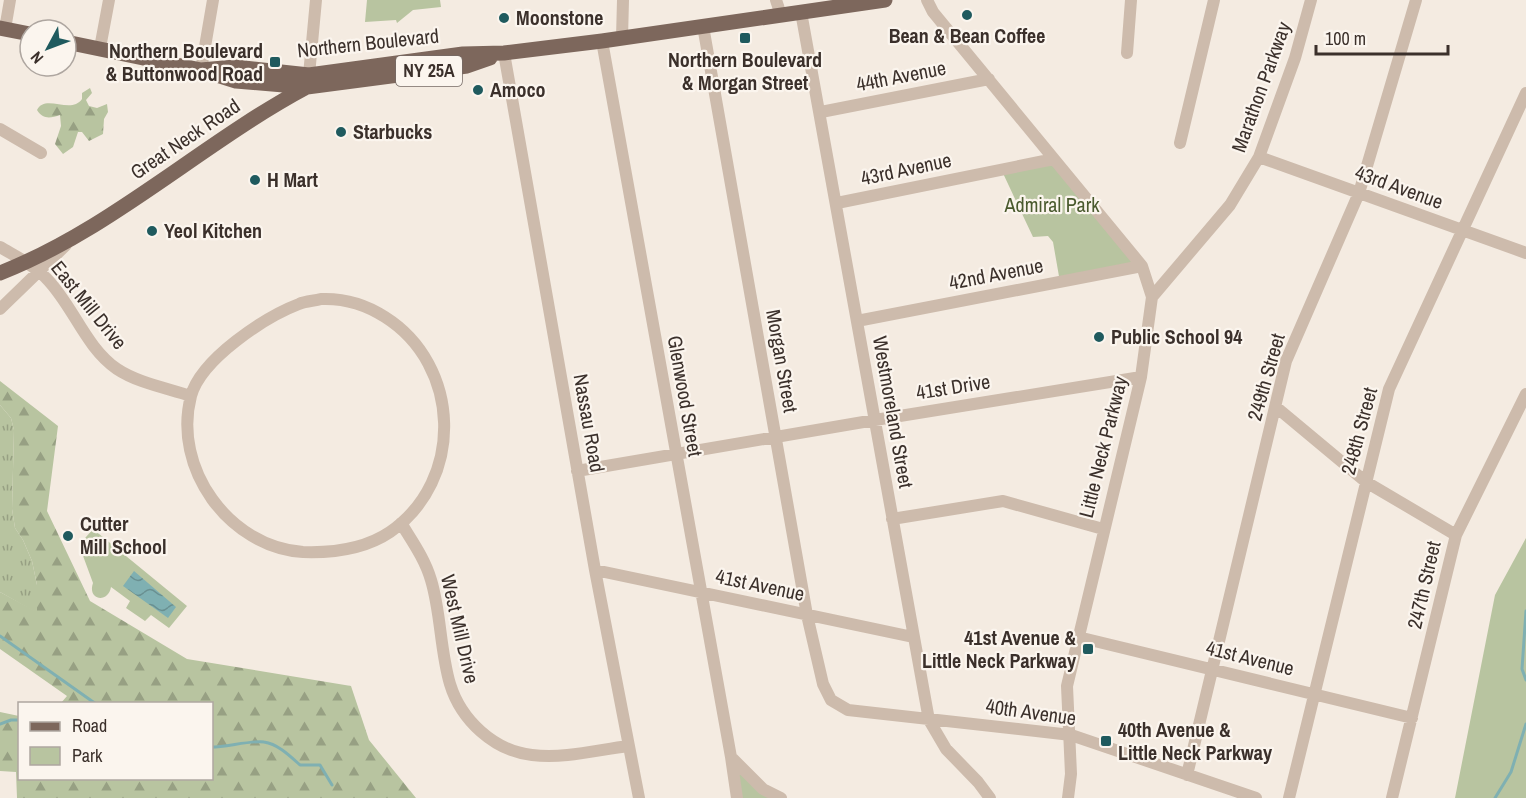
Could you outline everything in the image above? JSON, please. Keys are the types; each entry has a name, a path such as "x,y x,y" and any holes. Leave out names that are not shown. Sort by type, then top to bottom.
{"main road":[{"name":"Northern Boulevard","path":"78,44 201,70 236,81 308,81 467,66 504,53 885,0"},
{"path":"2,29 18,32"},
{"name":"Northern Boulevard","path":"201,70 235,67 308,81"},
{"path":"236,81 260,93 264,103 261,113"},
{"name":"Great Neck Road","path":"0,273 78,234 120,208 308,81"}],"street":[{"path":"2,29 10,0"},
{"path":"100,48 109,0"},
{"path":"201,70 213,0"},
{"path":"308,81 316,0"},
{"path":"622,38 623,0"},
{"path":"776,0 782,15"},
{"name":"Little Neck Parkway","path":"927,0 934,14 1142,266 1152,297 1141,378 1067,686 1071,735 1071,774 1068,798"},
{"path":"1127,53 1131,0"},
{"path":"1180,143 1214,0"},
{"name":"Marathon Parkway","path":"1152,297 1230,205 1259,157 1295,58 1311,0"},
{"name":"249th Street","path":"1187,775 1286,361 1359,193 1416,0"},
{"name":"Westmoreland Street","path":"801,12 821,112 929,720 946,749 990,798"},
{"name":"Morgan Street","path":"703,26 807,615 823,684 831,700"},
{"name":"Glenwood Street","path":"602,41 737,798"},
{"name":"Nassau Road","path":"504,53 577,471 639,798"},
{"name":"44th Avenue","path":"821,112 989,79"},
{"name":"248th Street","path":"1289,798 1389,389 1526,93"},
{"path":"0,129 41,153"},
{"name":"43rd Avenue","path":"1259,157 1526,253"},
{"name":"43rd Avenue","path":"837,203 1054,159"},
{"name":"Great Neck Road","path":"0,309 78,234"},
{"name":"East Mill Drive","path":"0,247 47,278 93,345 118,370 191,396"},
{"name":"42nd Avenue","path":"857,321 1142,266"},
{"path":"339,299 353,302 375,310 395,323 420,349 438,381 445,417 442,454 427,493 401,523 376,540 346,550 303,552 287,550 258,539 239,528 211,499 199,476 189,443 188,419 191,396 206,368 224,351 287,309 302,303 339,299"},
{"name":"41st Drive","path":"577,471 874,420 1141,378"},
{"name":"247th Street","path":"1392,798 1456,535 1526,394"},
{"path":"1276,407 1366,482 1456,535"},
{"path":"892,519 1003,501 1103,529"},
{"name":"West Mill Drive","path":"401,523 431,579 450,684 461,708 476,728 497,744 531,755 551,756 628,746"},
{"name":"41st Avenue","path":"595,570 913,637"},
{"name":"41st Avenue","path":"1078,637 1412,718"},
{"name":"40th Avenue","path":"831,700 848,711 1071,735 1256,798"},
{"path":"731,757 763,789 781,798"}],"green space":[{"path":"367,0 440,0 441,7 413,10 397,23 396,20 365,22"},
{"path":"90,88 92,93 86,100 89,106 97,108 107,104 108,112 104,119 103,134 89,141 82,132 78,132 73,147 63,154 55,144 61,126 60,115 45,117 37,110 46,103 71,105 77,103 82,99 82,93"},
{"name":"Admiral Park","path":"1054,159 1142,266 1060,282 1053,242 1048,236 1033,237 1001,169"},
{"path":"0,381 58,426 47,511 90,601 187,659 351,686 369,740 416,798 17,798 16,772 0,771 0,712 18,716 18,780 213,780 213,702 62,702 67,696 0,649 0,592 37,612 37,585 32,561 15,528 12,509 14,430 11,418 0,405"},
{"path":"0,405 11,418 14,430 12,509 15,528 32,561 37,585 37,613 0,592"},
{"path":"93,529 187,606 169,628 151,615 145,621 126,608 130,601 111,587 106,596 99,598 95,596 92,589 93,583 79,545"},
{"path":"1526,538 1526,798 1455,798 1495,595"},
{"path":"731,757 781,798 737,798"}],"water":[{"path":"134,571 176,607 168,618 123,586"}],"waterway":[{"path":"1526,611 1522,669 1526,680"},
{"path":"0,636 93,702"},
{"path":"0,724 18,720"},
{"path":"1495,798 1511,772 1526,724"},
{"path":"213,747 253,742 269,743 284,751 300,765 320,765 332,785"}],"place":[{"name":"Bean & Bean Coffee","path":"967,15"},
{"name":"Moonstone","path":"504,18"},
{"name":"Northern Boulevard & Morgan Street","path":"745,38"},
{"name":"Northern Boulevard & Buttonwood Road","path":"275,62"},
{"name":"Amoco","path":"478,90"},
{"name":"Starbucks","path":"341,132"},
{"name":"H Mart","path":"255,180"},
{"name":"Yeol Kitchen","path":"152,231"},
{"name":"Public School 94","path":"1099,337"},
{"name":"Cutter Mill School","path":"68,536"},
{"name":"41st Avenue & Little Neck Parkway","path":"1088,649"},
{"name":"40th Avenue & Little Neck Parkway","path":"1106,741"}]}
